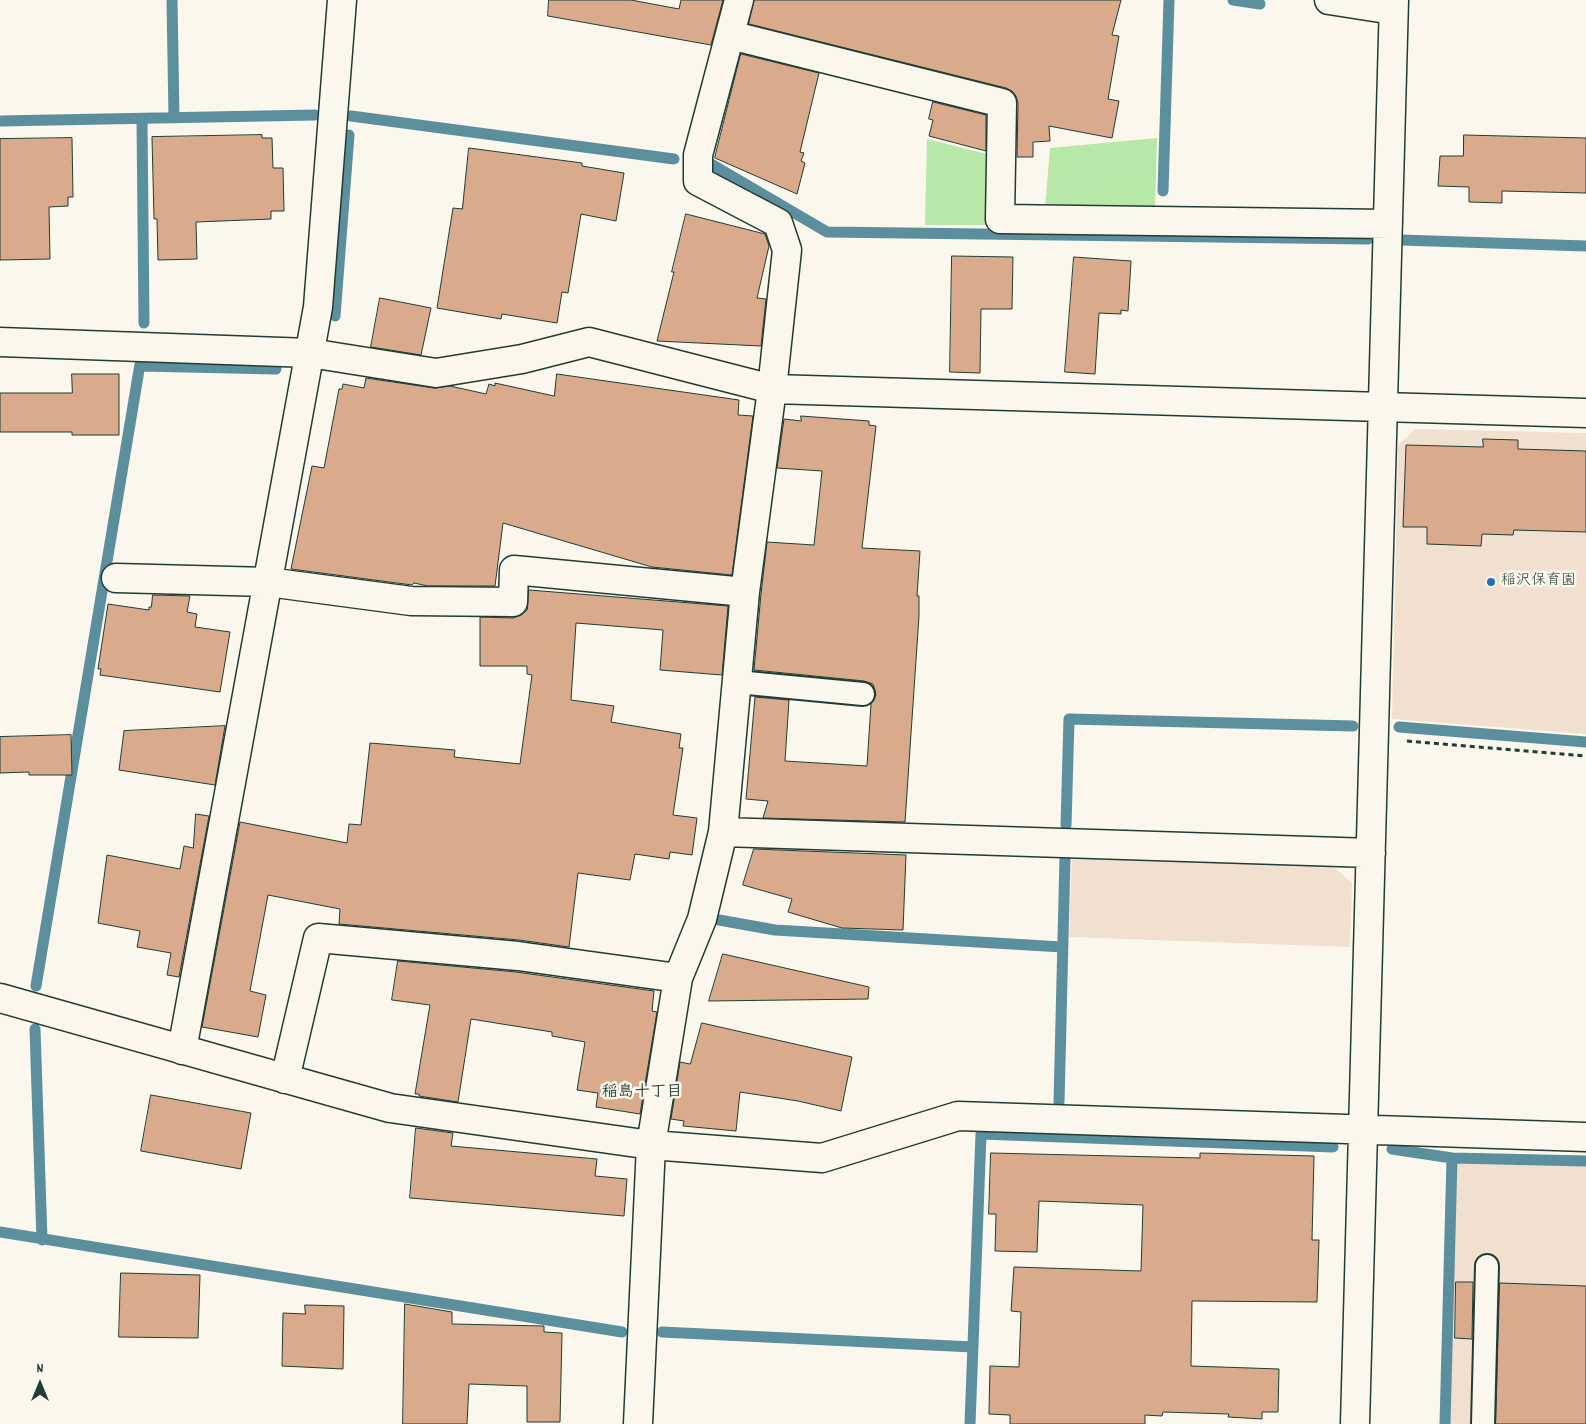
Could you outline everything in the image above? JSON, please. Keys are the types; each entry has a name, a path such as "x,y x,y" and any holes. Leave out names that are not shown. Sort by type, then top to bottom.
{"street":[{"path":"182,1050 318,307 342,0"},
{"path":"638,1424 651,1145 678,978 702,919 723,832 745,592 772,389 787,250 778,223 698,181 698,155 739,0"},
{"path":"1329,0 1394,5 1355,1424"},
{"path":"730,35 1002,103 1000,219 1388,224"},
{"path":"0,342 310,353 436,372 522,359 589,342 772,389 1586,413"},
{"path":"116,578 268,582 411,601 513,602 514,570 745,592"},
{"path":"723,832 1371,853"},
{"path":"285,1079 318,938 518,956 678,978"},
{"path":"0,998 390,1108 651,1145 822,1158 958,1116 1586,1137"}],"lane":[{"path":"737,682 863,694"},
{"path":"1484,1424 1487,1266"}],"path":[{"path":"1374,738 1586,756"}],"shaded area":[{"name":"稲沢保育園","path":"1415,429 1586,433 1586,734 1392,719 1398,445"},
{"path":"1072,853 1328,862 1352,883 1350,947 1069,937"},
{"path":"1455,1163 1586,1166 1586,1424 1448,1424"}],"green space":[{"path":"1157,138 1155,211 1045,209 1050,148"},
{"path":"927,139 991,155 990,225 925,225"}],"building":[{"path":"549,0 631,0 679,9 681,0 723,0 711,45 548,16"},
{"path":"754,0 1121,0 1112,35 1119,36 1108,99 1119,101 1112,138 1049,126 1050,141 1033,142 1033,157 1017,157 1018,103 1012,91 749,24"},
{"path":"741,54 819,73 800,152 804,153 801,161 805,163 797,194 715,158"},
{"path":"933,102 986,115 986,151 929,136 933,120 929,119"},
{"path":"262,135 262,138 272,138 273,168 283,168 284,211 271,211 271,219 196,222 197,259 158,260 157,219 154,219 152,137"},
{"path":"1464,135 1586,138 1586,193 1502,191 1502,203 1469,202 1469,187 1438,186 1440,156 1463,156"},
{"path":"72,138 73,197 68,197 68,206 49,207 50,259 0,260 0,139"},
{"path":"469,148 582,163 582,166 624,173 616,221 581,214 568,293 562,292 557,323 502,314 501,319 437,308 453,208 462,209"},
{"path":"686,214 765,234 769,246 757,298 766,299 761,346 657,341"},
{"path":"952,256 1013,257 1012,309 981,309 980,373 950,372"},
{"path":"1074,257 1131,261 1128,311 1121,310 1121,314 1099,313 1095,374 1065,372"},
{"path":"380,298 431,308 421,355 371,347"},
{"path":"72,374 119,374 119,435 72,435 72,432 0,432 0,393 72,393"},
{"path":"557,374 739,400 738,415 753,416 732,575 652,567 503,523 495,586 428,586 414,583 412,585 291,569 312,466 324,468 339,389 342,389 343,384 364,388 366,378 434,388 450,386 486,394 489,384 495,386 495,383 554,396"},
{"path":"801,416 869,421 869,425 876,426 862,548 920,551 917,596 919,596 919,616 905,822 763,818 768,801 746,799 755,697 789,700 785,761 867,766 871,704 876,695 873,684 864,681 754,670 767,542 814,545 822,471 777,468 784,419 801,421"},
{"path":"1483,439 1518,440 1518,449 1586,451 1586,532 1514,530 1513,535 1482,534 1481,546 1427,544 1427,527 1403,527 1406,445 1483,447"},
{"path":"529,590 728,606 722,675 660,670 663,630 576,623 571,700 614,706 611,722 681,734 679,748 683,748 673,815 697,818 692,855 670,852 669,859 635,854 630,880 578,873 569,947 519,940 339,924 340,909 268,895 250,991 266,995 258,1037 202,1027 240,822 347,843 349,824 361,825 370,743 455,750 454,757 520,764 532,675 527,674 527,666 480,666 480,617 513,618 521,615 527,610"},
{"path":"153,595 190,596 187,612 197,614 195,627 230,632 220,692 100,675 101,669 98,669 108,604 149,610"},
{"path":"225,726 215,785 119,770 124,731"},
{"path":"71,735 72,775 29,775 29,772 0,773 0,737"},
{"path":"196,814 209,816 179,977 167,975 171,953 137,947 140,931 98,923 107,855 180,869 184,846 193,848"},
{"path":"754,849 906,855 903,930 842,928 788,912 792,899 743,885"},
{"path":"723,954 869,987 868,999 709,1001"},
{"path":"398,961 516,972 654,991 652,1011 657,1012 640,1114 596,1107 598,1093 577,1090 585,1042 552,1036 552,1032 471,1019 458,1102 415,1094 430,1005 392,1000"},
{"path":"702,1023 852,1057 841,1111 798,1101 740,1092 736,1131 683,1126 684,1121 671,1119 680,1062 690,1064"},
{"path":"151,1095 251,1113 241,1169 141,1151"},
{"path":"416,1128 453,1133 451,1146 597,1159 595,1176 627,1179 624,1216 410,1198"},
{"path":"991,1153 1200,1158 1200,1153 1314,1156 1312,1240 1319,1240 1317,1302 1192,1301 1191,1366 1279,1369 1278,1412 1262,1412 1262,1419 1228,1417 1229,1414 1163,1412 1162,1416 1145,1415 1145,1424 1010,1424 1010,1415 989,1414 990,1366 1019,1367 1021,1312 1011,1311 1014,1267 1141,1271 1143,1205 1039,1201 1037,1252 995,1251 996,1214 989,1214"},
{"path":"121,1273 200,1275 198,1338 119,1337"},
{"path":"1456,1282 1473,1282 1472,1339 1455,1338"},
{"path":"1500,1283 1586,1286 1586,1424 1496,1424"},
{"path":"405,1304 452,1312 452,1324 544,1326 544,1332 562,1333 560,1422 527,1422 527,1386 469,1384 467,1424 403,1424"},
{"path":"305,1305 344,1306 343,1369 282,1366 283,1313 305,1314"}],"waterway":[{"path":"172,0 174,118"},
{"path":"1163,191 1169,0"},
{"path":"1233,0 1260,4"},
{"path":"0,121 315,115"},
{"path":"351,116 674,159"},
{"path":"142,119 144,323"},
{"path":"335,316 349,135"},
{"path":"711,164 827,232 1368,239"},
{"path":"1401,240 1586,246"},
{"path":"36,986 140,364"},
{"path":"140,366 276,369"},
{"path":"1066,825 1069,719 1353,726"},
{"path":"1399,727 1586,742"},
{"path":"1059,1102 1065,857"},
{"path":"719,920 775,930 1062,947"},
{"path":"35,1029 42,1240"},
{"path":"970,1424 981,1134 1333,1147"},
{"path":"1392,1149 1452,1158 1586,1161"},
{"path":"1445,1424 1452,1158"},
{"path":"0,1232 622,1332"},
{"path":"662,1332 973,1347"}],"place":[{"name":"稲沢保育園","path":"1491,582"}],"district":[{"name":"稲島十丁目","path":"642,1094"}]}
